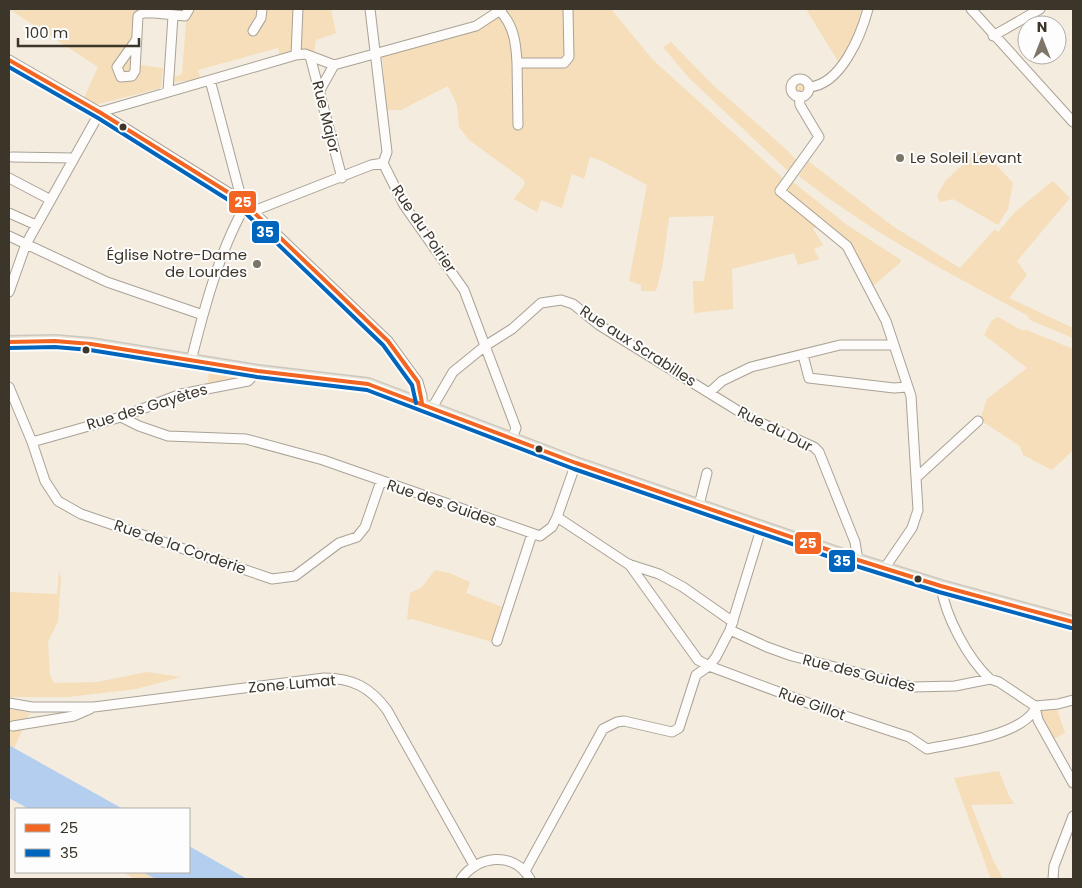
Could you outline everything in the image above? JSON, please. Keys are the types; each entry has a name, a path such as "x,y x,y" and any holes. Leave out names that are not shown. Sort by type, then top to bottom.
{"main road":[{"path":"9,342 55,341 90,344 258,371 368,384 576,463 884,569 1073,622"}],"street":[{"path":"137,39 140,14 156,11 173,16 186,16 190,9"},
{"path":"254,31 261,18 262,9"},
{"path":"296,55 298,9"},
{"name":"Rue du Poirier","path":"370,9 387,152 384,164 404,204 464,290 472,305 485,346 516,428 512,439"},
{"path":"517,63 567,62 570,53 568,9"},
{"path":"809,87 818,85 834,75 852,51 862,31 868,9"},
{"path":"971,9 993,36 1073,122"},
{"path":"993,36 1040,9"},
{"path":"9,292 26,244 100,112 296,55 310,56 334,65 375,55 476,26 501,10 509,23 515,39 518,125"},
{"path":"168,91 173,16"},
{"name":"Rue Major","path":"310,56 342,178"},
{"path":"9,60 100,112 246,206 388,342 418,382 427,406"},
{"path":"320,90 334,65"},
{"path":"809,87 804,80 798,79 794,82 792,90 799,96 800,105 820,137 780,191 847,246 886,321 913,414 918,510 912,528 884,569"},
{"path":"210,80 246,206"},
{"path":"799,96 806,94 809,87"},
{"path":"12,157 74,158"},
{"path":"191,361 203,315 235,223 246,206 342,178 371,165 384,164"},
{"path":"9,178 50,200"},
{"path":"9,213 36,225"},
{"path":"9,236 107,282 203,315"},
{"name":"Rue aux Scrabilles","path":"427,406 453,372 485,346 512,329 542,303 554,300 568,302 599,325 710,392 722,381 751,367 840,345 894,345"},
{"path":"803,355 809,378 894,388 906,387"},
{"name":"Rue des Gayètes","path":"32,442 121,417 181,394 248,381 258,371"},
{"name":"Rue de la Corderie","path":"10,391 32,442 45,481 58,501 73,510 272,578 295,576 340,543 357,537 365,527 381,481"},
{"name":"Rue du Dur","path":"710,392 748,417 814,447 819,452 855,542 858,560"},
{"name":"Rue des Guides","path":"121,417 139,426 168,436 246,439 323,460 532,534"},
{"path":"917,476 978,421"},
{"path":"497,640 532,534 540,536 552,527 557,518 576,463"},
{"path":"699,505 707,473"},
{"name":"Rue des Guides","path":"557,518 628,564 659,574 683,587 732,626 767,647 792,656 913,687 955,686 990,679"},
{"path":"525,871 598,736 608,725 617,722 640,724 672,732 680,728 696,675 709,666 732,626 762,526"},
{"name":"Rue Gillot","path":"628,564 698,660 709,666 827,710 909,737 927,749 1005,731 1029,719 1035,709"},
{"path":"941,586 944,604 978,669 1035,709 1073,784"},
{"name":"Zone Lumat","path":"9,703 49,708 94,707 324,678 338,678 355,682 369,690 387,710 474,865"},
{"path":"1035,709 1073,700"},
{"path":"13,726 74,716 94,707"},
{"path":"1053,879 1054,866 1073,816"},
{"path":"461,879 474,865 495,858 513,863 525,871 530,879"}],"shaded area":[{"path":"9,9 147,9 138,16 139,65 163,68 161,88 94,105 82,102 98,67"},
{"path":"187,9 331,9 336,33 316,40 314,53 280,56 278,48 198,70 200,77 195,80 173,82 174,77 182,74"},
{"path":"502,9 611,9 652,59 782,177 783,193 786,192 793,182 847,225 901,260 900,263 873,286 854,250 821,223 813,229 823,245 814,249 819,259 798,265 794,253 732,269 733,309 694,313 693,281 704,281 714,216 669,217 663,263 656,291 641,291 641,285 629,281 647,185 602,161 590,157 584,179 572,174 562,208 541,200 537,212 514,199 525,184 524,180 469,140 459,127 457,105 448,86 401,110 387,110 382,55 452,35"},
{"path":"806,9 862,9 853,37 839,63"},
{"path":"671,42 712,84 788,151 796,160 789,172 689,78 663,47"},
{"path":"800,79 806,82 809,88 806,94 800,97 794,94 791,88 794,82"},
{"path":"978,151 987,155 1013,183 1008,209 998,225 953,199 940,202 937,195 946,180"},
{"path":"808,161 894,227 960,268 995,229 998,232 1016,211 1053,181 1070,198 1017,261 1027,275 1009,298 1073,328 1073,338 1030,320 1027,315 939,267 853,215 799,176"},
{"path":"998,317 1021,330 1027,330 1073,349 1073,450 1052,470 1023,455 1020,446 980,420 987,399 1027,368 984,335 992,320"},
{"path":"209,367 244,374 242,380 208,385"},
{"path":"435,570 449,573 470,582 466,593 502,607 492,642 412,619 407,620 410,593 422,587"},
{"path":"59,571 61,578 58,621 48,642 50,675 54,683 97,682 147,672 181,677 136,689 68,697 9,697 9,592 57,594"},
{"path":"1056,706 1065,733 1054,739 1039,710"},
{"path":"9,709 30,713 14,748 9,745"},
{"path":"999,771 1014,804 971,805 993,860 1003,879 991,879 954,778"},
{"path":"124,873 144,873 156,879 135,879"}],"water":[{"path":"9,745 121,808 27,808 9,798"},
{"path":"190,847 247,879 156,879 144,873 190,873"}],"transit line":[{"name":"25","path":"9,60 101,113 242,201 388,341 418,382 422,403"},
{"name":"35","path":"9,67 98,118 238,206 383,345 412,385 416,403"},
{"name":"25","path":"9,342 55,341 91,344 258,371 368,384 576,463 858,560 941,586 1073,622"},
{"name":"35","path":"9,348 55,347 90,350 257,377 367,390 574,469 856,566 939,592 1071,628"}],"place":[{"name":"Le Soleil Levant","path":"900,158"},
{"name":"Église Notre-Dame de Lourdes","path":"257,264"}]}
